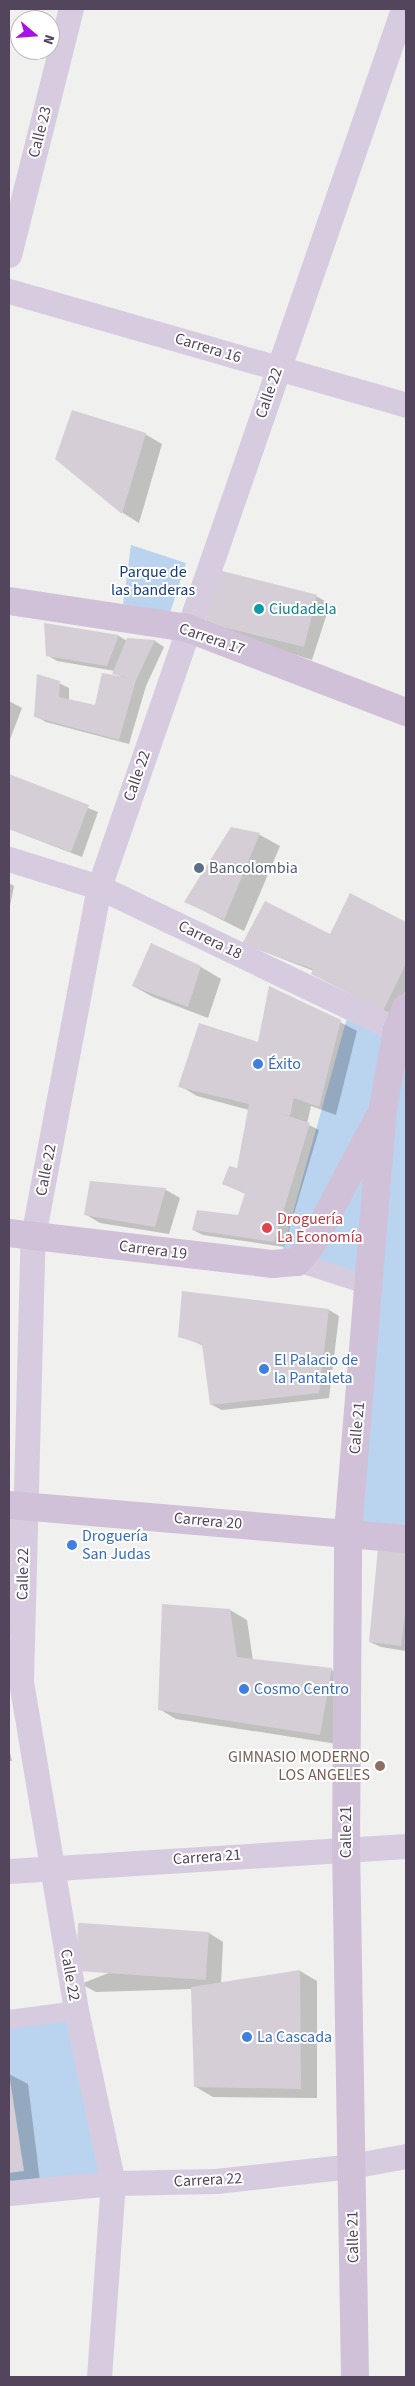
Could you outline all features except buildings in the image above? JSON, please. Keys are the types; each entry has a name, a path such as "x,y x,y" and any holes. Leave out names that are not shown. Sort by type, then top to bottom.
{"main road":[{"name":"Carrera 17","path":"9,601 187,628 406,712"},
{"name":"Calle 21","path":"355,2377 346,1848 348,1532 383,1108 403,1024"},
{"name":"Calle 21","path":"297,1262 312,1244 383,1108"},
{"name":"Carrera 19","path":"21,1234 273,1264 297,1262"},
{"name":"Carrera 20","path":"16,1506 348,1532 406,1539"}],"street":[{"name":"Calle 23","path":"9,255 72,9"},
{"name":"Calle 22","path":"99,2377 113,2184 76,2010 21,1680 16,1506 21,1234 99,887 187,628 403,9"},
{"name":"Carrera 16","path":"9,291 406,405"},
{"name":"Carrera 18","path":"9,859 99,887 403,1024"},
{"path":"297,1262 368,1285"},
{"name":"Carrera 21","path":"9,1871 346,1848 406,1846"},
{"path":"9,2019 76,2010"},
{"name":"Carrera 22","path":"9,2194 113,2184 216,2181 351,2166 406,2156"}],"green space":[{"name":"Parque de las banderas","path":"131,545 186,563 170,613 123,604"},
{"path":"350,1007 406,1034 406,1539 348,1532 368,1285 279,1263"},
{"path":"76,2010 113,2183 9,2193 9,2019"}],"place":[{"name":"Ciudadela","path":"259,609"},
{"name":"Bancolombia","path":"199,868"},
{"name":"Éxito","path":"258,1064"},
{"name":"Droguería La Economía","path":"267,1228"},
{"name":"El Palacio de la Pantaleta","path":"264,1369"},
{"name":"Droguería San Judas","path":"72,1545"},
{"name":"Cosmo Centro","path":"244,1689"},
{"name":"GIMNASIO MODERNO LOS ANGELES","path":"380,1766"},
{"name":"La Cascada","path":"247,2037"}]}
